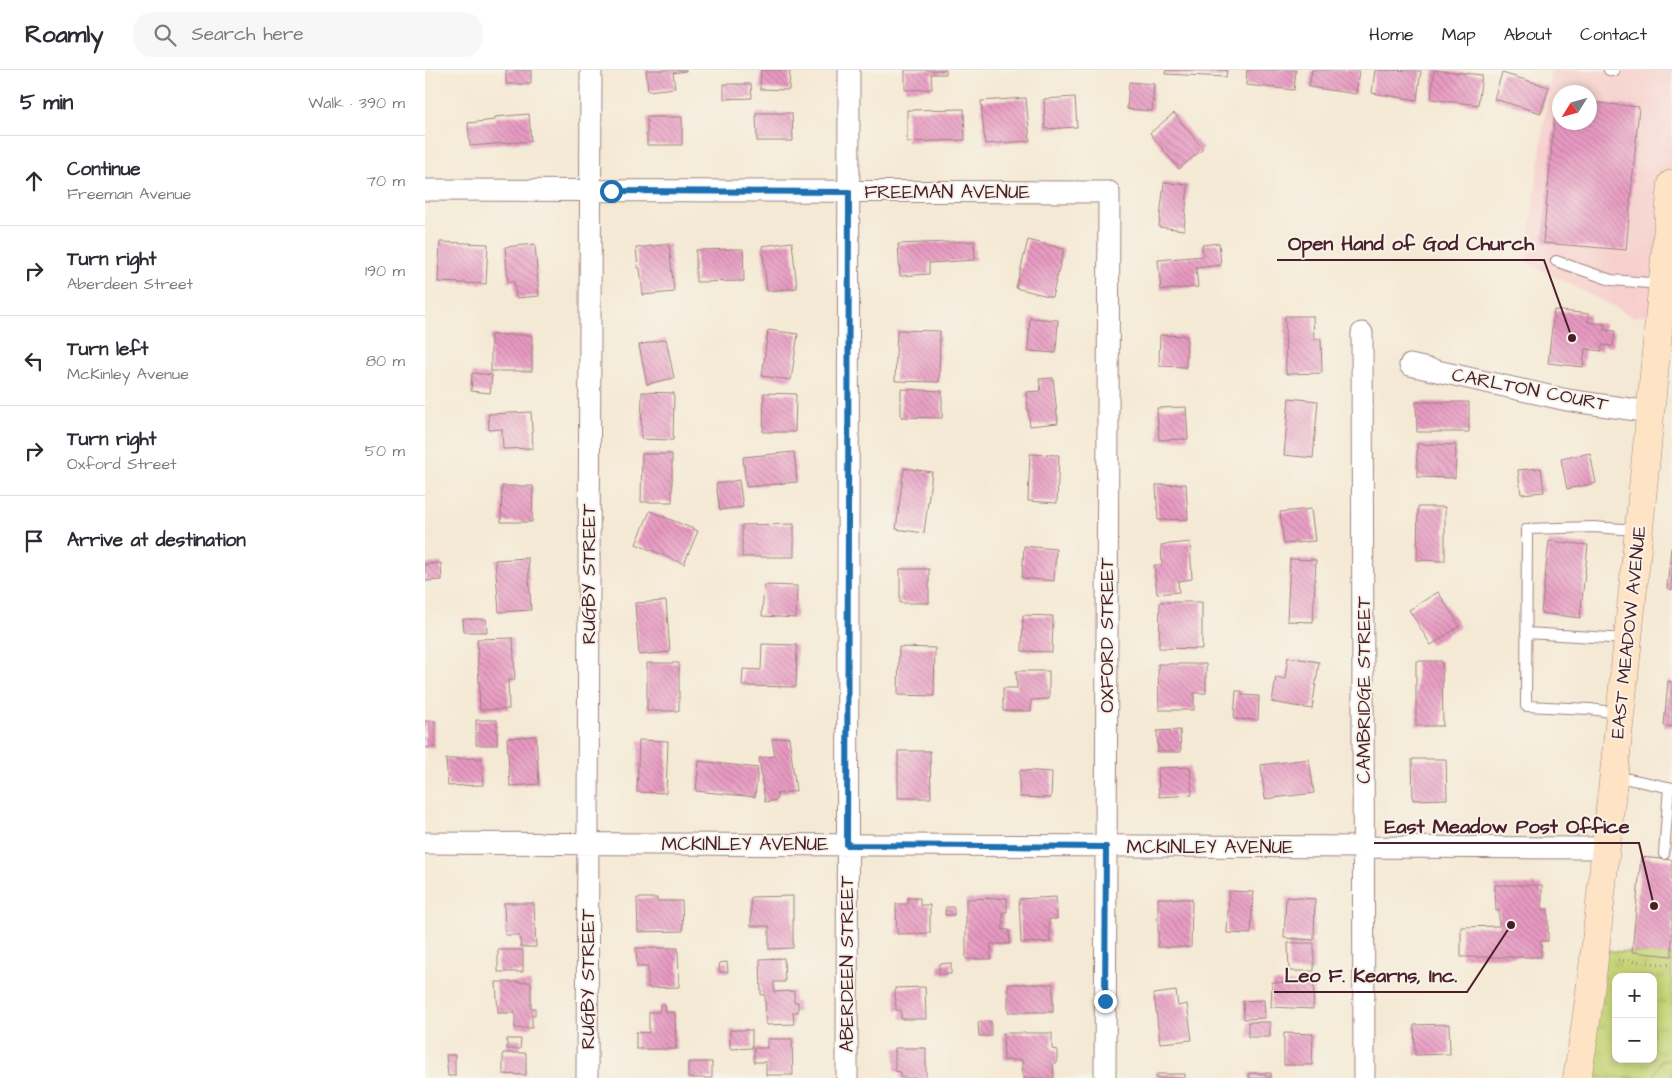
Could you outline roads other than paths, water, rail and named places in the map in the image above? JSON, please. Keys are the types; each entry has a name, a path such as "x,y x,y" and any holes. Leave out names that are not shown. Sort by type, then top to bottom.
{"street":[{"name":"RUGBY STREET","path":"587,1078 591,70"},
{"name":"ABERDEEN STREET","path":"847,1078 849,70"},
{"name":"EAST MEADOW AVENUE","path":"1577,1078 1595,957 1640,530 1650,412 1667,285 1672,184"},
{"name":"FREEMAN AVENUE","path":"425,190 1109,192"},
{"name":"OXFORD STREET","path":"1105,1078 1109,192"},
{"name":"CAMBRIDGE STREET","path":"1362,333 1364,1078"},
{"name":"CARLTON COURT","path":"1410,365 1567,400 1650,412"},
{"name":"MCKINLEY AVENUE","path":"425,843 1605,848"}],"lane":[{"path":"1556,261 1611,280 1667,285"},
{"path":"1620,713 1590,709 1526,706 1527,529 1593,527 1640,530"},
{"path":"1526,634 1628,640"},
{"path":"1613,776 1671,788 1664,854"}],"place":[{"name":"Open Hand of God Church","path":"1572,338"},
{"name":"East Meadow Post Office","path":"1654,906"},
{"name":"Leo F. Kearns, Inc.","path":"1511,925"}]}
